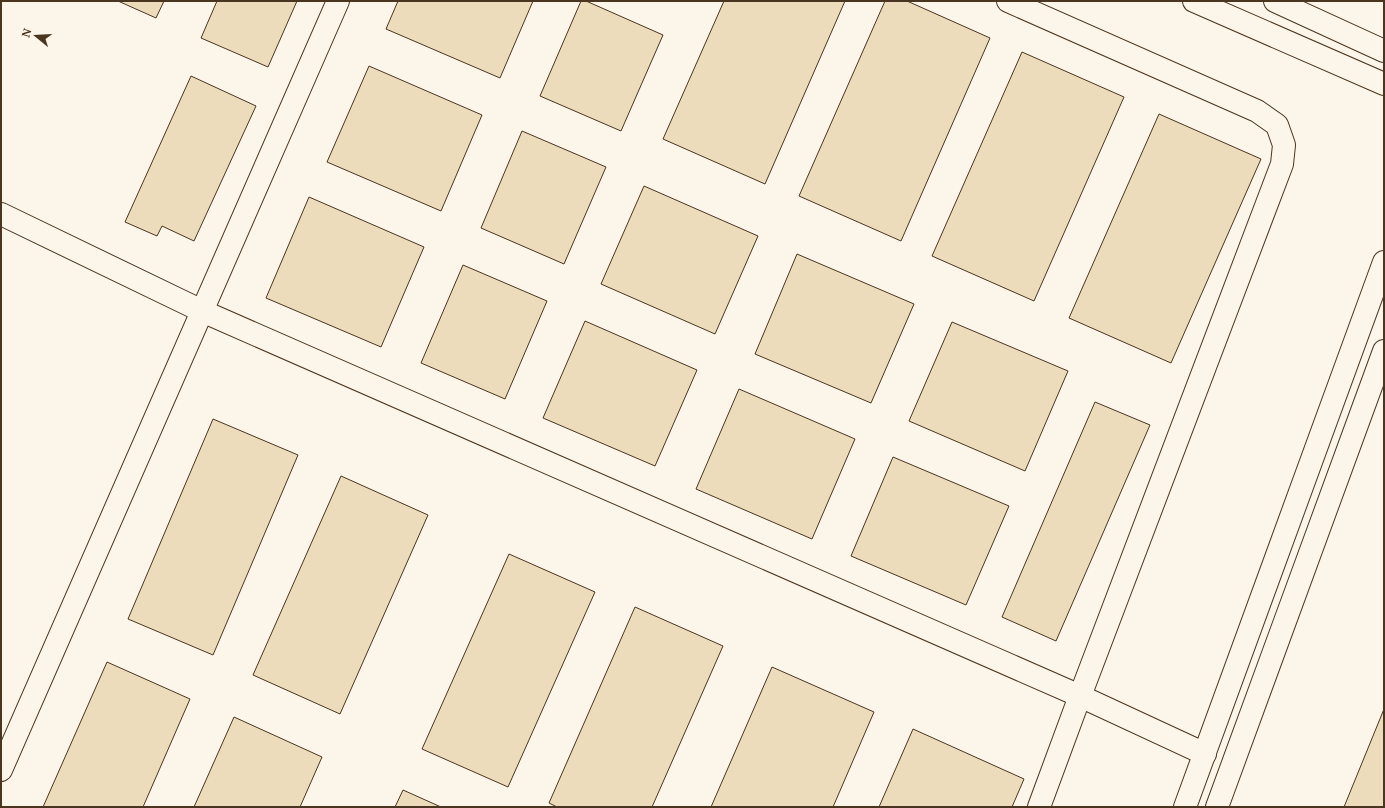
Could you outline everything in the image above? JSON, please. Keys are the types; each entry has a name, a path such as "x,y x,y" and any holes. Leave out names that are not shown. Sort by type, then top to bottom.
{"street":[{"path":"1,770 338,1"},
{"path":"1008,1 1257,111 1277,125 1284,145 1282,164 1039,807"},
{"path":"1194,1 1384,84"},
{"path":"1275,1 1384,51"},
{"path":"1,214 202,311 1080,696 1205,754"},
{"path":"1186,807 1384,262"},
{"path":"1217,807 1384,351"}],"building":[{"path":"118,1 164,1 156,18"},
{"path":"217,1 297,1 268,67 201,38"},
{"path":"398,1 533,1 500,78 386,29"},
{"path":"581,1 586,1 663,35 621,131 540,96"},
{"path":"724,1 845,1 765,184 663,139"},
{"path":"885,1 907,1 990,38 901,241 799,196"},
{"path":"1022,52 1124,97 1034,301 932,256"},
{"path":"369,66 482,115 441,211 327,162"},
{"path":"191,76 256,106 194,241 162,226 157,236 125,222"},
{"path":"1159,114 1261,159 1171,363 1069,318"},
{"path":"522,131 606,167 564,264 481,228"},
{"path":"644,186 758,236 715,334 601,284"},
{"path":"309,197 424,247 381,347 266,298"},
{"path":"797,254 914,304 871,403 755,354"},
{"path":"463,265 547,301 505,399 421,363"},
{"path":"585,321 697,370 655,466 543,418"},
{"path":"952,322 1068,371 1025,471 909,421"},
{"path":"739,389 855,439 812,539 696,489"},
{"path":"1095,402 1150,425 1056,641 1002,617"},
{"path":"213,419 298,455 213,655 128,619"},
{"path":"893,457 1009,506 966,605 851,556"},
{"path":"341,476 428,515 340,714 253,675"},
{"path":"509,554 595,592 508,787 422,749"},
{"path":"635,607 723,646 652,807 557,807 549,803"},
{"path":"107,662 190,699 143,807 43,807"},
{"path":"772,667 874,712 833,807 711,807"},
{"path":"1384,709 1384,807 1344,807"},
{"path":"234,717 322,757 300,807 194,807"},
{"path":"913,729 1024,779 1012,807 879,807"},
{"path":"403,790 441,807 395,807"}]}
